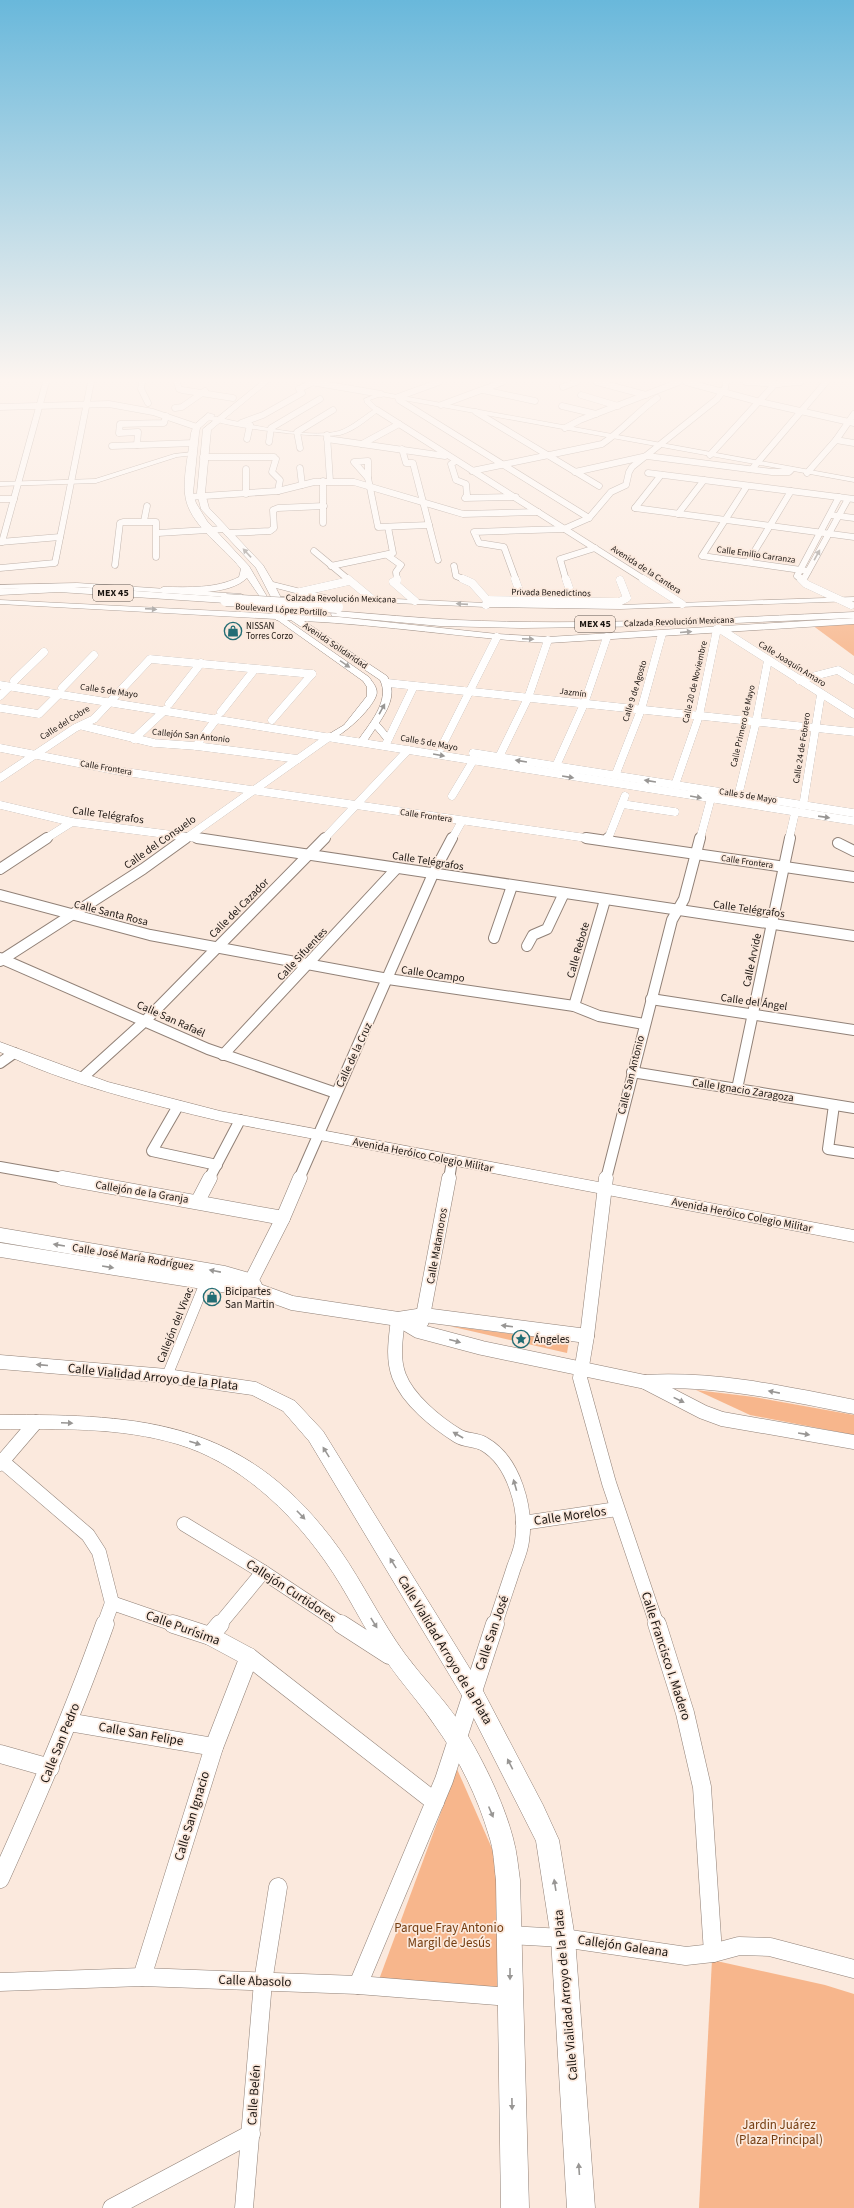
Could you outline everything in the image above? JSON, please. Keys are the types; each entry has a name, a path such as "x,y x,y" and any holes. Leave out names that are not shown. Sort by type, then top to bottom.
{"main road":[{"name":"Avenida Solidaridad","path":"190,485 189,497 194,511 204,524 246,568 261,598 279,618"},
{"path":"201,496 202,485"},
{"name":"Avenida Solidaridad","path":"201,496 206,509 260,567 277,599 294,618"},
{"path":"163,590 210,589 232,585 243,578 246,568"},
{"path":"270,584 326,598"},
{"path":"0,587 13,586"},
{"name":"MEX 45","path":"0,592 59,589 226,603"},
{"name":"MEX 45","path":"0,598 66,598 226,603"},
{"path":"277,599 504,614 697,612"},
{"name":"Boulevard López Portillo","path":"226,603 337,614"},
{"name":"Calzada Revolución Mexicana","path":"337,614 529,619 623,617 853,604"},
{"name":"Calzada Revolución Mexicana","path":"337,614 473,624 802,620 853,604"},
{"path":"379,624 493,631 611,630 675,622"},
{"name":"Avenida Heróico Colegio Militar","path":"0,1046 14,1053 128,1094 240,1120 317,1136 854,1236"},
{"name":"Calle Vialidad Arroyo de la Plata","path":"0,1362 167,1376 256,1389 289,1406 316,1436 472,1692 535,1813 547,1840 563,1938 581,2208"},
{"path":"0,1422 108,1425 152,1430 200,1444 247,1468 282,1495 305,1519 333,1556 397,1660 457,1738 473,1770 501,1837 508,1880 515,2208"}],"street":[{"path":"18,485 1,542 60,537"},
{"path":"0,568 55,563 71,485"},
{"path":"246,485 246,494"},
{"path":"278,492 279,485"},
{"path":"189,497 278,492 302,485"},
{"path":"323,485 323,523"},
{"path":"364,485 423,503 467,514 538,512"},
{"path":"419,485 438,560"},
{"path":"466,485 467,495 462,501 467,514"},
{"name":"Avenida de la Cantera","path":"496,485 682,604"},
{"path":"535,485 589,518"},
{"path":"523,601 504,547 479,543 474,532 564,528 589,518 611,492 626,485"},
{"path":"653,485 635,508 854,537"},
{"path":"678,514 700,485"},
{"path":"740,485 851,499"},
{"path":"724,520 747,486"},
{"path":"370,487 378,527 429,525"},
{"path":"748,562 791,491"},
{"path":"465,498 516,497"},
{"path":"839,498 799,569 797,576 841,600"},
{"path":"0,499 14,499"},
{"path":"802,580 837,516 851,499"},
{"path":"144,521 147,506"},
{"path":"158,533 270,530 274,528 273,510 278,508 324,506"},
{"path":"0,514 10,514"},
{"path":"829,515 854,518"},
{"name":"Calle Emilio Carranza","path":"724,520 702,556 808,571"},
{"path":"115,565 120,523 144,521 156,522 158,533 156,557"},
{"path":"173,525 204,524"},
{"path":"331,566 393,553 388,527"},
{"path":"574,602 560,563 560,559 564,556 595,548"},
{"path":"314,551 372,599"},
{"path":"387,555 401,565 396,572 397,581 393,582 414,601"},
{"path":"454,566 456,576 472,583 487,603"},
{"name":"Privada Benedictinos","path":"487,603 523,601 619,602 627,598 620,580"},
{"path":"802,580 853,604"},
{"path":"300,592 349,581"},
{"name":"Calzada Revolución Mexicana","path":"13,586 77,585 277,599 326,598 620,606 841,600 853,604"},
{"name":"Calzada Revolución Mexicana","path":"0,602 279,618 337,614 379,624 497,637 548,640 662,634 802,620 854,621"},
{"path":"320,636 321,629 337,614"},
{"name":"Avenida Solidaridad","path":"279,618 366,679 372,687 372,696 347,727 341,732 329,737"},
{"name":"Avenida Solidaridad","path":"294,618 384,678 388,683"},
{"name":"Calle Joaquín Amaro","path":"719,629 854,714"},
{"name":"Calle 20 de Noviembre","path":"675,785 699,716 719,629"},
{"name":"Calle 9 de Agosto","path":"615,776 641,710 662,634"},
{"path":"441,748 497,637"},
{"path":"556,766 584,704 607,637"},
{"path":"499,757 528,698 548,640"},
{"path":"0,696 44,652"},
{"path":"0,708 39,714 94,655"},
{"name":"Calle del Cobre","path":"0,778 75,728 83,726 94,719 150,659 201,663"},
{"name":"Calle Primero de Mayo","path":"738,796 756,722 768,660"},
{"path":"134,738 167,707 201,663 312,674 260,735"},
{"path":"196,746 255,669"},
{"path":"799,680 838,670 854,680"},
{"name":"Calle 5 de Mayo","path":"0,678 12,684"},
{"path":"363,739 389,695 388,683"},
{"name":"Jazmín","path":"388,683 854,732"},
{"name":"Calle 5 de Mayo","path":"0,685 12,684 219,715 329,737 363,739 386,743 441,748 556,766 675,785 712,795 795,813 854,821"},
{"path":"386,743 414,686"},
{"name":"Calle 24 de Febrero","path":"803,806 821,694"},
{"path":"374,722 386,743"},
{"name":"Calle 5 de Mayo","path":"269,724 341,732 363,739"},
{"name":"Callejón San Antonio","path":"83,726 154,743 196,746 298,759"},
{"name":"Calle del Consuelo","path":"1,959 143,868 329,737"},
{"name":"Calle 5 de Mayo","path":"386,743 408,750 472,761 712,795 738,796 854,813"},
{"name":"Calle Frontera","path":"0,748 119,771 854,877"},
{"name":"Calle del Cazador","path":"82,1078 145,1021 357,806 408,750"},
{"path":"452,796 472,761"},
{"name":"Calle San Antonio","path":"582,1367 587,1336 603,1189 644,1024 672,920 684,899 712,795"},
{"path":"606,841 623,800 675,812"},
{"name":"Calle Telégrafos","path":"0,805 72,822 188,837 854,936"},
{"name":"Calle Arvide","path":"737,1089 795,813"},
{"name":"Calle de la Cruz","path":"253,1287 317,1136 388,979 433,874 462,821"},
{"path":"0,869 72,822"},
{"path":"838,843 854,851"},
{"name":"Calle Sifuentes","path":"223,1055 396,869"},
{"path":"494,938 512,886"},
{"path":"527,946 533,936 547,929 564,893"},
{"name":"Calle Santa Rosa","path":"0,895 70,915 150,935 218,947"},
{"name":"Calle Rebote","path":"574,1006 605,900"},
{"name":"Calle Ocampo","path":"218,947 388,979 574,1006 583,1012 599,1017 644,1024"},
{"name":"Calle San Rafaél","path":"1,959 223,1055 336,1093"},
{"name":"Calle del Ángel","path":"651,999 854,1030"},
{"path":"0,1063 14,1053"},
{"name":"Calle Ignacio Zaragoza","path":"632,1072 854,1108"},
{"path":"834,1105 828,1149 854,1153"},
{"path":"178,1106 152,1151 218,1165"},
{"path":"198,1201 240,1120"},
{"name":"Calle Matamoros","path":"418,1330 424,1315 452,1161"},
{"name":"Callejón de la Granja","path":"0,1167 29,1174 198,1201 283,1218"},
{"name":"Calle José María Rodríguez","path":"0,1235 208,1270 292,1303 398,1319 424,1315 587,1336"},
{"name":"Calle José María Rodríguez","path":"0,1250 205,1283 253,1287"},
{"name":"Callejón del Vivac","path":"167,1376 205,1283"},
{"name":"Calle José María Rodríguez","path":"398,1319 418,1330 482,1348 582,1367 645,1382"},
{"name":"Calle San José","path":"358,1985 435,1802 522,1542 523,1523 514,1479 506,1465 482,1443 467,1440 440,1424 404,1386 399,1377 396,1364 398,1319"},
{"name":"Calle Francisco I. Madero","path":"582,1367 580,1378 617,1509 663,1643 695,1750 702,1787 713,1953"},
{"path":"645,1382 670,1379 703,1380 854,1407"},
{"path":"645,1382 703,1412 722,1419 854,1442"},
{"path":"36,1422 1,1463 88,1535 98,1552 112,1603"},
{"name":"Calle Morelos","path":"523,1523 617,1509"},
{"name":"Callejón Curtidores","path":"184,1524 263,1572 397,1660"},
{"path":"210,1636 263,1572"},
{"name":"Calle Purísima","path":"112,1603 210,1636 249,1657 435,1802"},
{"name":"Calle San Pedro","path":"0,1879 50,1768 112,1603"},
{"name":"Calle San Ignacio","path":"142,1977 214,1747 249,1657"},
{"name":"Calle San Felipe","path":"68,1722 214,1747"},
{"path":"0,1754 50,1768"},
{"name":"Calle Belén","path":"244,2208 263,1982 278,1888"},
{"name":"Callejón Galeana","path":"509,1935 563,1938 686,1956 713,1953 739,1946 770,1947 854,1969"},
{"name":"Calle Abasolo","path":"0,1982 142,1977 358,1985 510,1997"},
{"path":"113,2208 251,2134"}],"green space":[{"path":"854,623 854,656 812,625"},
{"path":"449,1326 569,1341 567,1353"},
{"path":"696,1390 754,1397 854,1415 854,1435 750,1415"},
{"name":"Parque Fray Antonio Margil de Jesús","path":"457,1769 494,1853 504,1989 377,1985"},
{"name":"Jardin Juárez (Plaza Principal)","path":"712,1960 825,1985 854,1994 854,2208 699,2208"}],"place":[{"name":"NISSAN Torres Corzo","path":"233,631"},
{"name":"Bicipartes San Martin","path":"212,1297"},
{"name":"Ángeles","path":"521,1339"}]}
